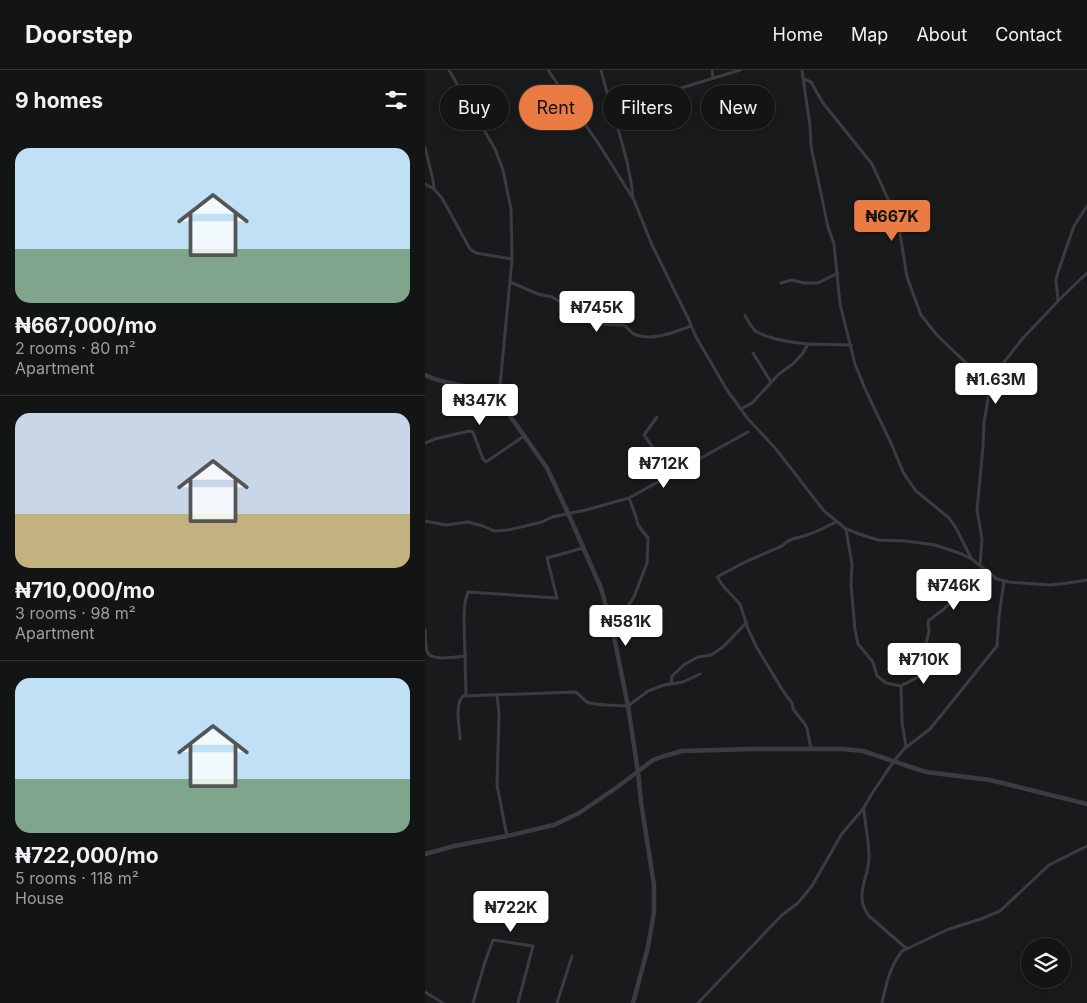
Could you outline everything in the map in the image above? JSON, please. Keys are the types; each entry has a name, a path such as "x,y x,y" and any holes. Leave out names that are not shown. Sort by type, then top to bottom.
{"street":[{"path":"449,70 495,149 503,170 511,209 512,259 497,402"},
{"path":"548,70 634,200 652,245 702,350 727,390 748,419 776,449 824,511 846,529 865,536 879,540 935,545 962,554 980,565 997,579 1004,581 1050,585 1087,580"},
{"path":"601,70 605,85"},
{"path":"712,70 713,78"},
{"path":"691,85 740,70"},
{"path":"802,70 811,146 828,227 834,244 840,304 855,364 904,474 916,491 949,518 971,559"},
{"path":"804,79 811,82 823,103 872,164 898,221 907,277 921,315 937,335 990,386"},
{"path":"617,130 634,200"},
{"path":"425,147 433,180 433,189"},
{"path":"425,184 442,198 470,249 476,253 512,259"},
{"path":"1058,301 1056,279 1074,226 1087,206"},
{"path":"781,284 792,280 804,284 818,283 838,273"},
{"path":"980,565 982,539 977,510 984,423 990,386 995,375 1023,338 1087,273"},
{"path":"510,282 538,294 552,297 562,303 566,310 586,321 598,324 624,325 634,335 662,336 691,326"},
{"path":"745,315 755,331 774,338 808,344 851,345"},
{"path":"741,409 752,403 779,374 794,363 808,344"},
{"path":"753,353 771,382"},
{"path":"425,375 480,392 505,409 547,468 601,588 613,632 628,706 654,885 654,912 649,946 633,1003"},
{"path":"657,417 644,436 672,474"},
{"path":"425,444 444,437 469,431 473,432 486,462 524,436"},
{"path":"425,521 447,525 468,522 483,526 494,532 527,526 552,517 586,510 629,498 748,432"},
{"path":"613,632 634,597 647,564 648,538 638,525 629,498"},
{"path":"811,749 807,728 793,709 792,703 757,648 748,629 740,604 717,577 782,546 791,539 808,535 836,522"},
{"path":"846,529 852,564 851,584 858,644 873,662 877,676 886,683 901,686 920,676 925,670 924,651 929,632 927,621 953,600 957,585"},
{"path":"466,696 464,618 468,592 557,598 547,558 583,547"},
{"path":"698,1003 782,915 798,903 812,886 841,835 863,810 894,761 906,747 930,729 997,646 1004,581"},
{"path":"671,684 673,676 685,664 698,657 711,656 723,647 747,622"},
{"path":"425,630 427,652 431,656 435,658 466,656"},
{"path":"460,739 457,711 460,699 466,696 575,692 588,702 628,706 648,692 683,682 700,674"},
{"path":"901,686 902,722 906,747"},
{"path":"497,695 499,714 497,785 507,836"},
{"path":"425,854 554,825 579,813 639,772 653,760 682,751 752,749 843,749 863,751 926,772 990,780 1087,804"},
{"path":"863,810 869,856 868,870 861,893 865,910 869,916 907,949"},
{"path":"882,1003 892,967 902,952 949,929 1000,911 1049,866 1087,846"},
{"path":"473,1003 493,940 533,946 519,1003"},
{"path":"557,1003 572,956"},
{"path":"425,992 443,1003"}]}
